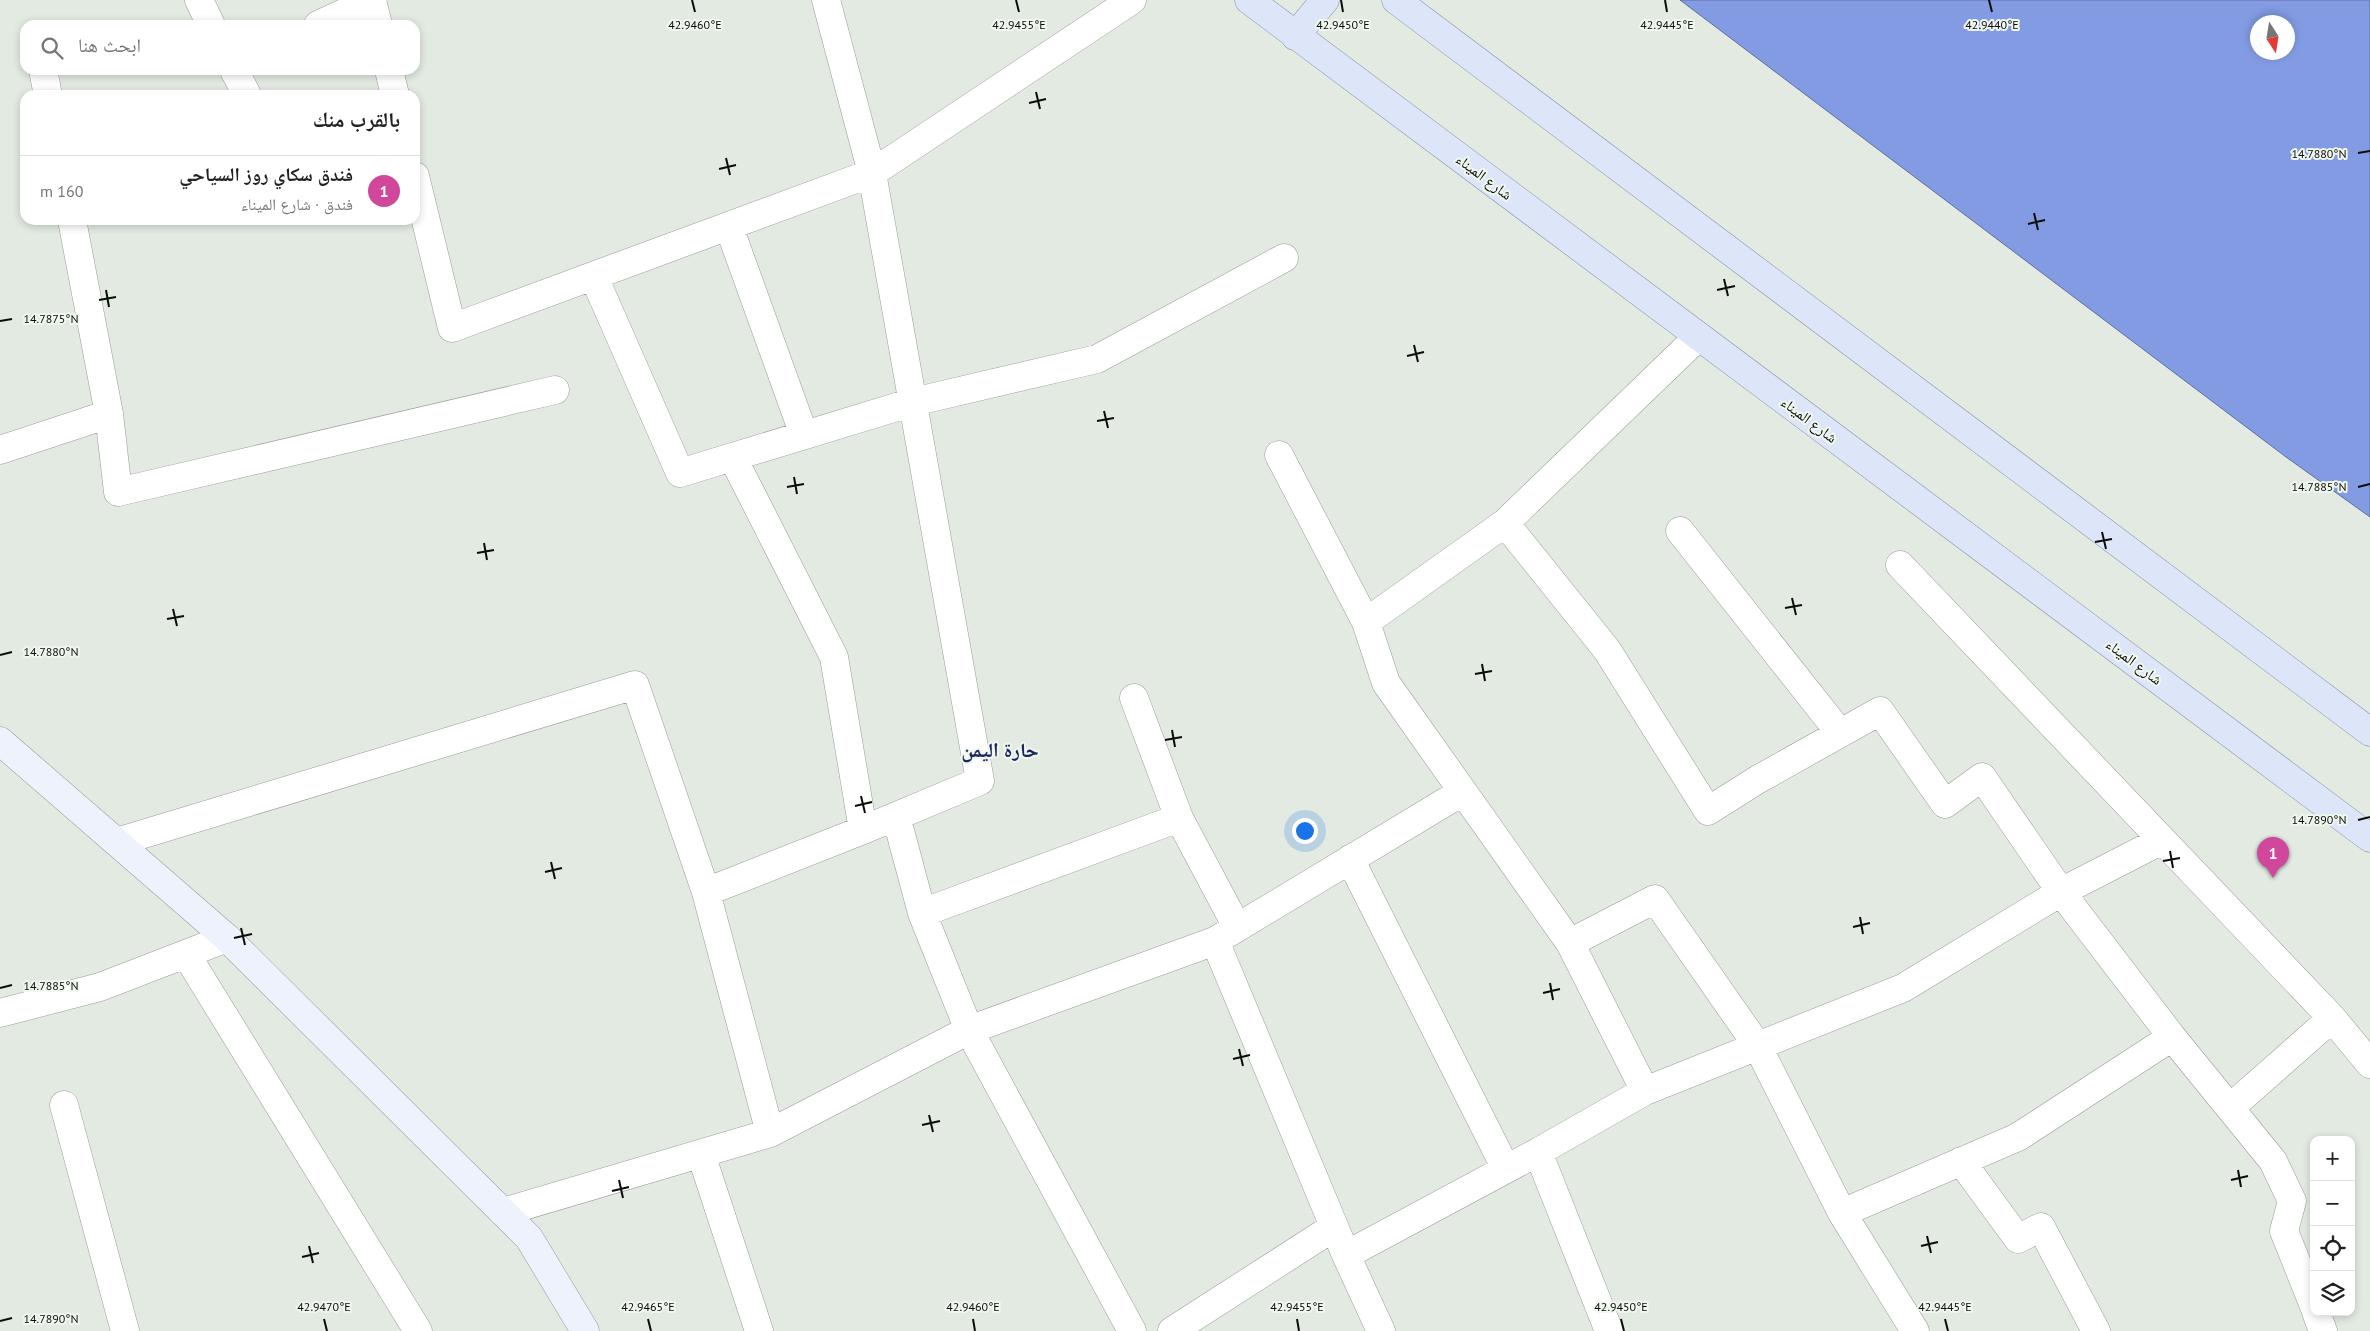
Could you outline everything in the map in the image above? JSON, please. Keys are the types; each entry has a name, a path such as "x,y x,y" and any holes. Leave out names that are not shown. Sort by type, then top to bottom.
{"main road":[{"name":"شارع الميناء","path":"1249,0 2370,838"},
{"path":"1295,36 1325,0"},
{"path":"1396,0 2370,732"}],"street":[{"path":"199,0 209,20"},
{"path":"329,20 372,0 377,20"},
{"path":"706,892 980,781 872,174 826,0"},
{"path":"420,197 452,328 872,174 1132,0"},
{"path":"44,75 47,90"},
{"path":"237,75 244,90"},
{"path":"390,75 394,90"},
{"path":"73,225 109,414 118,492 555,390"},
{"path":"729,227 804,435"},
{"path":"594,277 680,473 913,402 1097,359 1284,258"},
{"path":"1366,622 1505,523 1698,337"},
{"path":"0,450 109,414"},
{"path":"1279,455 1366,622 1386,682 1570,943 1645,1091"},
{"path":"732,458 834,657 863,830"},
{"path":"1505,523 1607,650 1708,811 1880,711 1945,804 1982,777 2061,892 2172,1037 2273,1161 2292,1201 2284,1231 2310,1296"},
{"path":"1680,531 1840,733"},
{"path":"1900,565 2332,1018 2370,1064"},
{"path":"117,842 635,685 706,892 770,1133"},
{"path":"1134,698 1179,818 1226,934 1334,1227 1381,1331"},
{"path":"0,741 227,938 530,1238 585,1331"},
{"path":"503,1212 770,1133 969,1030 1226,934 1462,792"},
{"path":"896,816 922,913 969,1030 1132,1331"},
{"path":"922,913 1179,818"},
{"path":"1346,1255 1538,1152 1645,1091 1904,988 2061,892 2162,840"},
{"path":"1350,859 1506,1169"},
{"path":"1570,943 1655,899 1757,1045 1842,1213 1915,1331"},
{"path":"0,1013 100,987 227,938"},
{"path":"186,954 418,1331"},
{"path":"2230,1108 2332,1018"},
{"path":"1842,1213 2018,1137 2172,1037"},
{"path":"64,1105 125,1331"},
{"path":"1538,1152 1608,1331"},
{"path":"701,1154 758,1331"},
{"path":"1961,1161 2018,1239 2041,1227 2096,1331"},
{"path":"1178,1329 1334,1227"},
{"path":"2317,1316 2323,1331"}],"water":[{"path":"1680,0 2370,0 2370,517 2286,457"}],"place":[{"name":"فندق سكاي روز السياحي","path":"2273,878"}],"district":[{"name":"حارة اليمن","path":"1000,750"}]}
